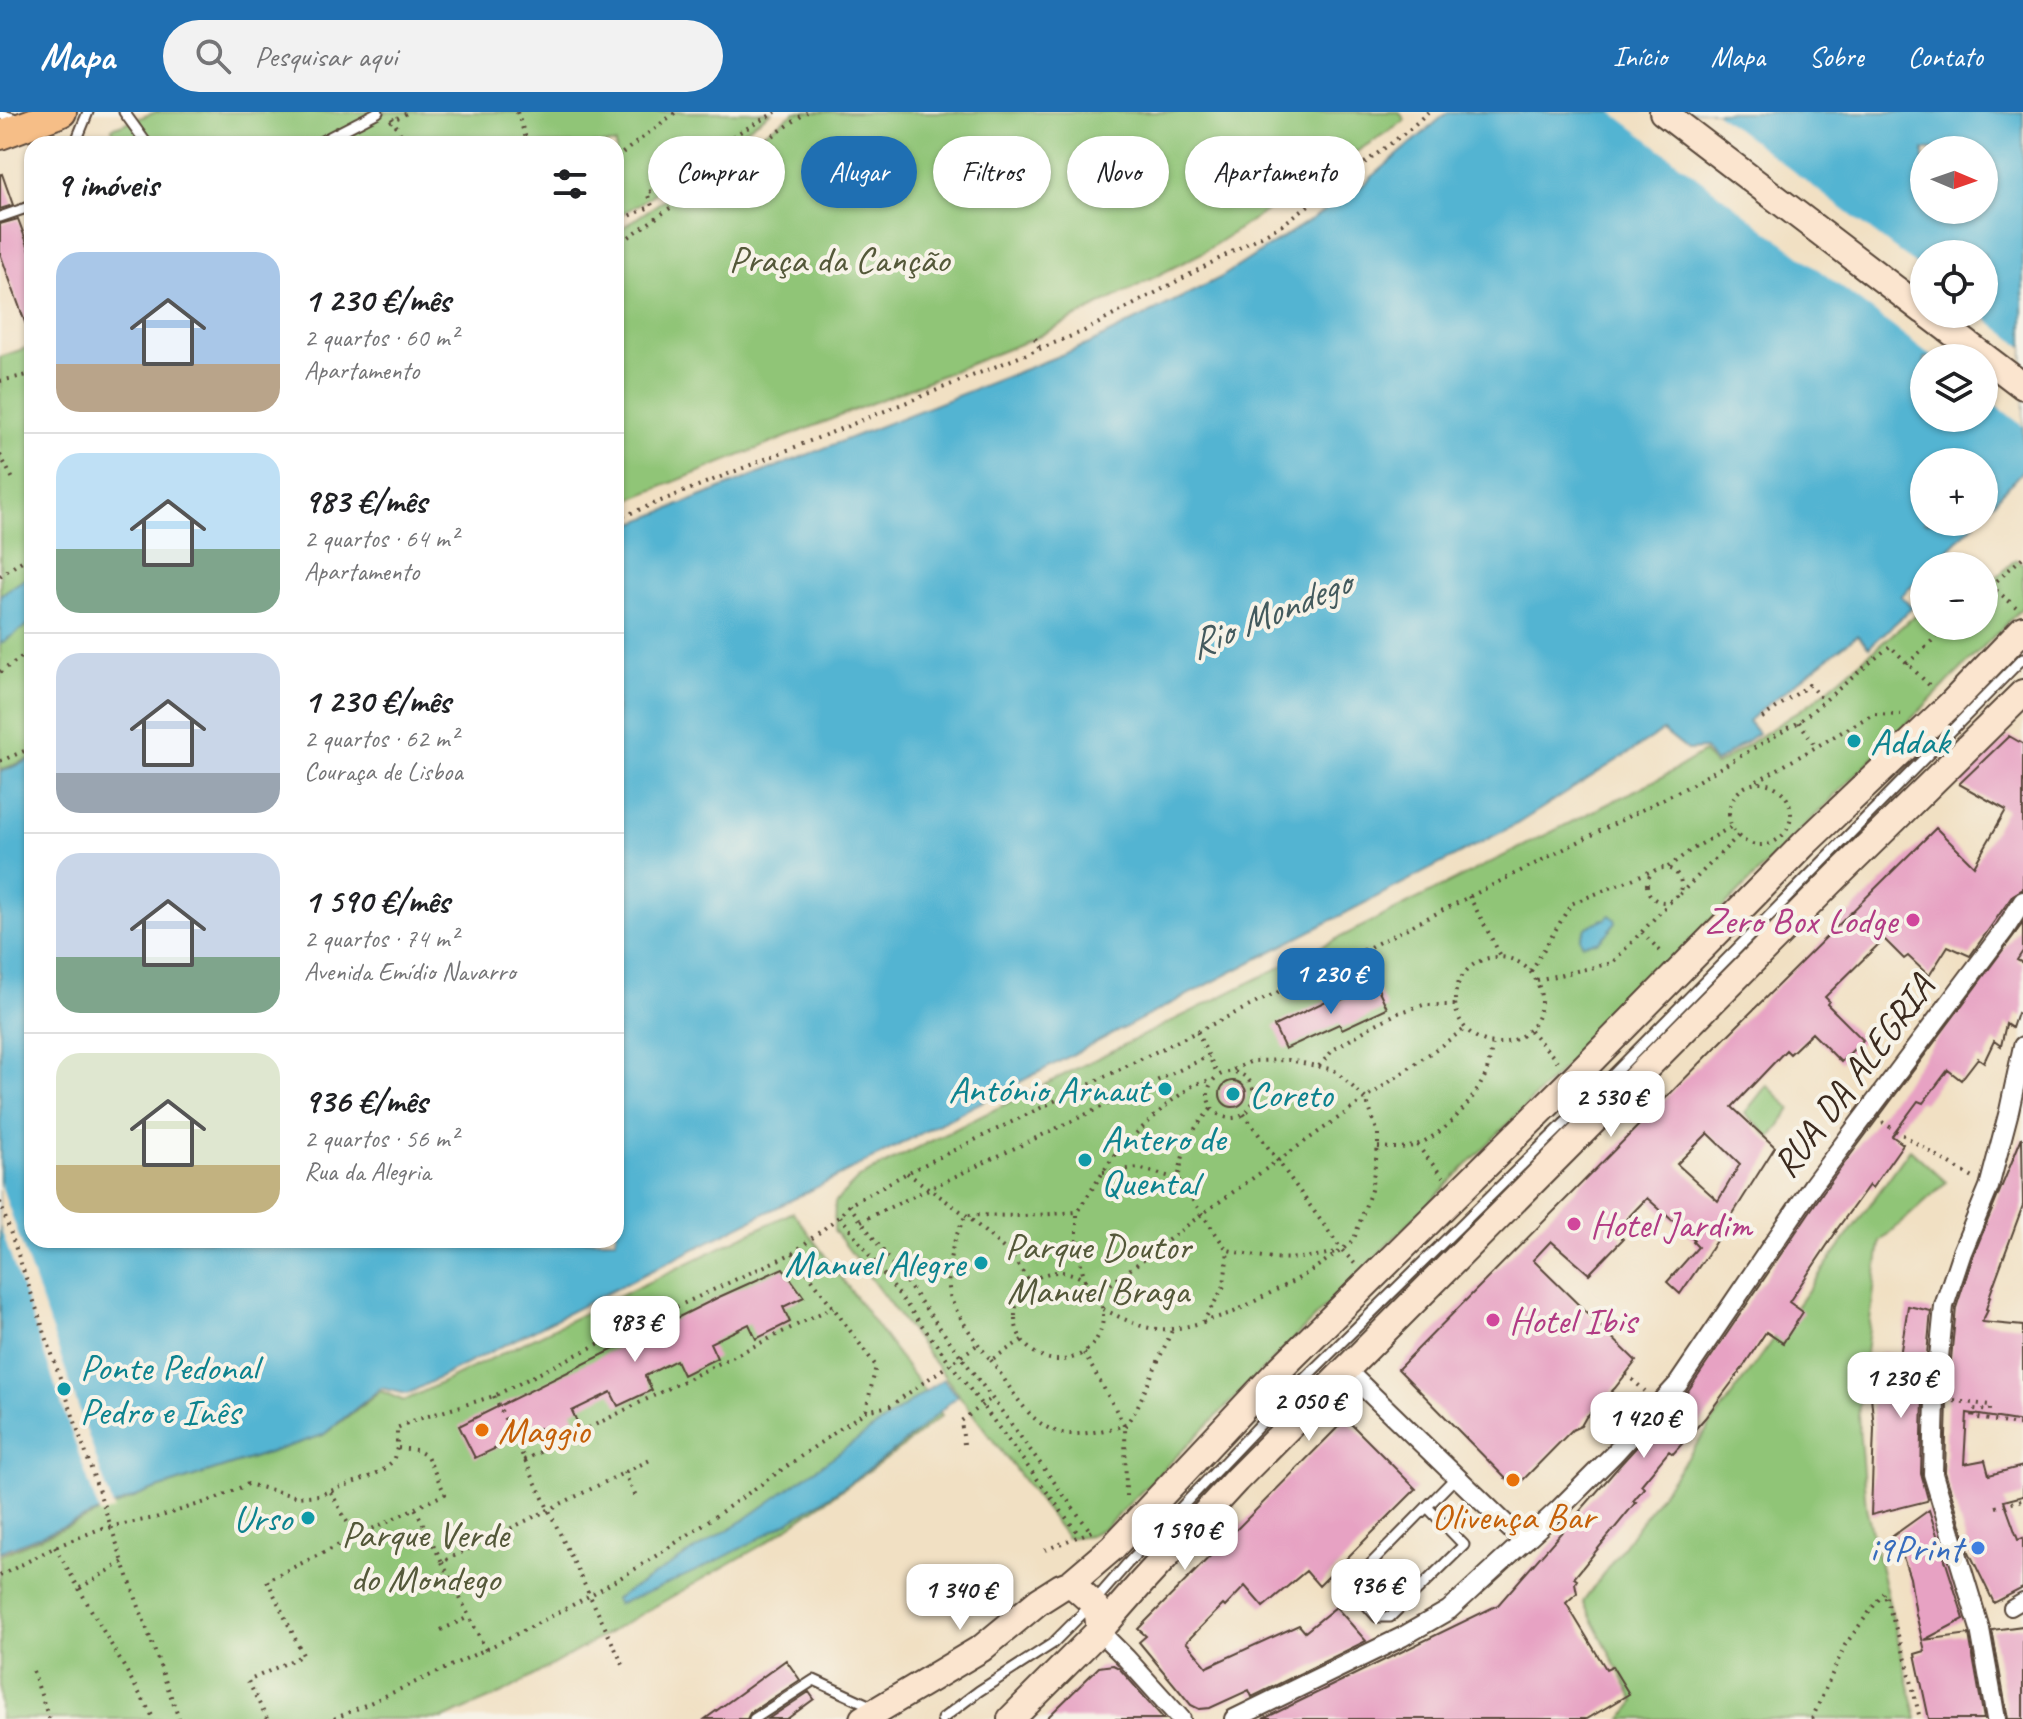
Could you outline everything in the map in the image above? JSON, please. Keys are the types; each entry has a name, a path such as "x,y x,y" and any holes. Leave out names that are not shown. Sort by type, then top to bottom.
{"main road":[{"path":"13,122 62,112"},
{"path":"1663,112 1910,300"},
{"path":"1947,328 2023,386"},
{"path":"872,1715 982,1648 1039,1601 1071,1583 1112,1548 1281,1368 1572,1080 1804,844 1951,704 2020,618"},
{"path":"1011,1719 1099,1631 1236,1480 2023,693"},
{"path":"1071,1583 1093,1603 1100,1614 1099,1631"}],"street":[{"name":"RUA DA ALEGRIA","path":"1234,1719 1402,1637 1449,1610 1613,1455 1678,1384 1813,1185 2023,901"},
{"path":"1996,1719 1978,1620 1933,1474 1935,1399 1944,1306 1989,1187 2023,1046"},
{"path":"1346,1370 1523,1541"},
{"path":"1099,1631 1181,1719"}],"lane":[{"path":"78,136 88,112"},
{"path":"124,112 141,136"},
{"path":"332,136 378,112"},
{"path":"0,114 13,122"},
{"path":"0,217 24,209"},
{"path":"942,1719 1052,1644 1298,1385 1590,1098 2023,658"},
{"path":"1427,1507 1464,1545 1390,1617 1377,1617 1354,1591 1357,1578 1456,1477"},
{"path":"1390,1617 1402,1637"},
{"path":"754,1719 814,1680 872,1715"}],"path":[{"path":"389,112 402,136"},
{"path":"517,112 525,136"},
{"path":"624,152 676,112"},
{"path":"624,218 652,206 647,193 729,154 724,141 776,112"},
{"path":"624,240 807,112"},
{"path":"624,516 1084,331 1282,225 1410,129 1428,112"},
{"path":"1035,338 1040,349"},
{"path":"0,381 24,377"},
{"path":"0,455 15,483"},
{"path":"1998,580 2023,557"},
{"path":"0,576 24,560"},
{"path":"1998,594 2020,618"},
{"path":"1907,664 1933,640"},
{"path":"0,1576 55,1547 102,1528 155,1518 215,1499 248,1484 298,1497 331,1492 369,1477 393,1461 397,1448 397,1428 494,1396 620,1333 793,1253 840,1216 849,1205 907,1173 1340,962 1689,786 1799,722 1890,646 1932,688"},
{"path":"0,672 24,656"},
{"path":"1762,718 1809,685 1824,701"},
{"path":"1754,782 1764,782 1781,790 1788,797 1792,816 1790,826 1779,839 1762,845 1738,836 1731,827 1729,808 1732,799 1745,786 1873,714 1904,715"},
{"path":"1799,722 1816,746"},
{"path":"0,761 24,751"},
{"path":"1668,867 1731,827"},
{"path":"1537,980 1612,963 1738,836"},
{"path":"1531,971 1571,904 1660,867 1675,870 1680,877 1681,892 1674,900 1663,903 1649,894 1648,877 1654,870"},
{"path":"1469,896 1501,956"},
{"path":"1642,932 1665,956"},
{"path":"1501,956 1512,958 1531,971 1541,993 1541,1006 1530,1030 1519,1038 1493,1043 1466,1028 1457,1014 1456,993 1467,970 1477,962 1501,956"},
{"path":"1319,1066 1333,1050 1398,1013 1423,1005 1455,1005"},
{"path":"1098,1294 1202,1214 1466,1028"},
{"path":"1530,1030 1558,1063"},
{"path":"1197,1032 1216,1077"},
{"path":"1378,1147 1395,1149 1417,1145 1460,1114 1485,1077 1493,1043"},
{"path":"861,1221 1209,1056"},
{"path":"1085,1280 1077,1250 1077,1212 1117,1151 1170,1102 1195,1084 1252,1061 1289,1060 1334,1070 1366,1099 1378,1133 1378,1147 1371,1190 1354,1239 1342,1250 1303,1276 1234,1312 1188,1327 1157,1330 1141,1327 1103,1309"},
{"path":"1216,1077 1207,1094 1211,1109 1230,1119 1244,1114 1254,1100 1251,1083 1237,1072 1228,1072"},
{"path":"1178,1179 1189,1135 1211,1109"},
{"path":"1866,1113 1989,1187"},
{"path":"1244,1114 1356,1266"},
{"path":"1417,1145 1445,1178"},
{"path":"1103,1172 1138,1168 1178,1179 1228,1250 1268,1259 1309,1258 1342,1250"},
{"path":"907,1173 966,1215 1010,1254 1030,1282"},
{"path":"0,1202 179,1719"},
{"path":"849,1205 1091,1532"},
{"path":"966,1215 1024,1216 1077,1212"},
{"path":"966,1215 958,1229 951,1254 950,1298 977,1345 1032,1417 1050,1430 1071,1434 1125,1426 1136,1410 1173,1328"},
{"path":"840,1216 1080,1536"},
{"path":"1203,1322 1224,1286 1228,1250"},
{"path":"793,1253 876,1366 866,1411"},
{"path":"1057,1271 1072,1273 1085,1280 1098,1294 1103,1309 1103,1326 1096,1341 1072,1359 1059,1361 1035,1354 1018,1334 1014,1320 1015,1306 1021,1293 1030,1282 1043,1274 1057,1271"},
{"path":"524,1460 833,1307"},
{"path":"991,1360 1022,1340"},
{"path":"334,1719 486,1650 664,1551 866,1411 890,1406 977,1345"},
{"path":"1084,1353 1125,1426 1126,1496"},
{"path":"494,1396 624,1667"},
{"path":"964,1444 961,1421 992,1398"},
{"path":"1935,1399 1990,1405 1990,1411 1974,1409 1973,1417 2023,1426"},
{"path":"267,1719 248,1681 303,1655 267,1580 445,1494 427,1456 416,1450 397,1448"},
{"path":"442,1562 650,1460"},
{"path":"624,1472 637,1499"},
{"path":"331,1492 355,1537"},
{"path":"1996,1507 2023,1500"},
{"path":"415,1508 486,1650"},
{"path":"1045,1550 1091,1532 1096,1527"},
{"path":"55,1547 154,1719"},
{"path":"80,1588 123,1562"},
{"path":"1812,1719 1845,1645 1884,1592 1907,1663 1920,1719"},
{"path":"441,1630 469,1617"},
{"path":"33,1671 49,1719"}],"green space":[{"path":"156,112 771,112 737,136 648,136 648,198 624,212 624,136 114,136 112,128"},
{"name":"Praça da Canção","path":"795,112 1399,112 1405,120 1365,146 1365,136 1185,136 1185,208 1271,208 1202,253 1035,338 624,502 624,227 652,208 785,208 785,136 759,136"},
{"path":"24,349 24,761 0,770 0,357"},
{"name":"Parque Doutor Manuel Braga","path":"2016,559 2023,564 2023,607 1998,632 1998,576"},
{"name":"Parque Doutor Manuel Braga","path":"1910,619 1910,640 1990,640 1106,1527 1090,1535 1067,1538 834,1230 835,1202 858,1179 875,1169 1666,775 1704,752 1715,766 1812,702"},
{"path":"1767,1085 1791,1109 1771,1138 1745,1113"},
{"path":"1910,1149 1946,1182 1880,1242 1858,1415 1866,1507 1917,1719 1622,1719 1635,1702 1583,1602"},
{"name":"Parque Verde do Mondego","path":"793,1212 942,1415 900,1449 764,1544 503,1693 443,1719 0,1719 0,1555 148,1492 323,1435 381,1391 404,1401"}],"water":[{"name":"Rio Mondego","path":"1448,112 2023,112 2023,470 1998,498 1998,448 1910,448 1910,536 1962,536 1946,552 1910,552 1910,587 1901,596 1910,610 1869,647 1857,635 1757,713 1748,721 1758,733 1715,763 1705,749 1687,750 1663,731 1517,824 835,1178 407,1394 381,1388 323,1435 148,1492 0,1552 0,772 24,762 24,1248 624,1248 624,527 1089,344 1220,278 1329,208 1365,208 1365,183"},
{"path":"24,579 24,628 0,644 0,595"},
{"path":"1610,915 1616,923 1611,930 1598,942 1582,944 1580,938 1587,927"},
{"path":"943,1379 957,1396 904,1443 831,1495 728,1555 618,1604 615,1599 744,1520"}],"pier":[{"path":"1612,112 1715,112 1910,260 1910,328 1998,328 2023,347 2023,426 1998,407 1998,344 1916,344"},
{"name":"Ponte Pedonal Pedro e Inês","path":"0,1182 114,1510 100,1515 0,1226"}],"building":[{"path":"0,175 13,205 0,209"},
{"path":"18,219 24,235 24,319 0,253 0,224"},
{"path":"2009,736 2023,744 2023,889 2013,895 1970,956 1948,946 1929,976 1908,956 1904,959 1884,939 1825,997 1829,1001 1827,1004 1863,1040 1841,1062 1812,1033 1790,1054 1786,1050 1732,1107 1775,1147 1680,1294 1667,1282 1698,1247 1647,1198 1615,1231 1623,1239 1589,1274 1551,1241 1533,1260 1636,1361 1581,1426 1572,1430 1515,1488 1398,1369 1936,828 1974,866 2006,810 1959,784","holes":["1708,1133 1740,1164 1718,1201 1677,1164"]},
{"path":"2023,923 2023,951 2017,960 2023,963 2023,1017 2017,1013 2012,1028 2006,1024 2001,1046 1994,1041 1984,1062 1978,1058 1961,1080 1948,1070 1923,1103 1918,1101 1892,1136 1903,1144 1835,1232 1789,1302 1803,1312 1783,1343 1766,1332 1705,1418 1673,1454 1669,1451 1641,1485 1644,1488 1633,1501 1636,1502 1574,1578 1577,1580 1577,1593 1566,1603 1606,1669 1612,1666 1629,1694 1587,1719 1263,1719 1498,1605 1688,1391 1823,1192"},
{"path":"1376,984 1387,1008 1342,1029 1339,1024 1285,1049 1274,1026 1328,1000 1330,1005"},
{"name":"Coreto","path":"1233,1081 1242,1085 1246,1094 1242,1103 1233,1107 1224,1103 1220,1094 1224,1085"},
{"path":"2022,1137 2023,1205 1982,1322 2023,1326 2023,1422 1967,1413 1964,1464 1985,1460 1989,1475 2023,1466 2023,1496 2004,1501 2018,1540 2023,1538 2023,1588 1994,1603 1969,1552 1945,1472 1947,1400 1956,1308 1973,1256"},
{"path":"783,1268 804,1297 783,1307 790,1322 756,1339 749,1324 710,1343 717,1358 683,1375 676,1360 645,1376 652,1390 618,1406 611,1392 572,1411 579,1426 546,1443 539,1428 475,1458 459,1426"},
{"path":"1908,1306 1931,1311 1923,1398 1921,1474 1928,1499 1871,1515 1874,1428 1871,1396 1875,1396 1881,1352 1900,1356"},
{"path":"1346,1419 1416,1489 1319,1586 1306,1571 1263,1607 1245,1586 1186,1642 1207,1667 1299,1625 1305,1632 1336,1607 1366,1641 1252,1697 1249,1690 1210,1708 1199,1709 1191,1705 1139,1642 1146,1636 1138,1629"},
{"path":"1929,1510 1964,1619 1924,1640 1969,1634 1984,1719 1929,1719 1915,1654 1925,1651 1910,1578 1901,1551 1898,1552 1890,1538"},
{"path":"2023,1626 2023,1719 2008,1719 1992,1630"},
{"path":"786,1660 800,1680 750,1713 747,1719 705,1719"},
{"path":"1113,1665 1164,1719 1046,1719 1099,1667"},
{"path":"809,1692 814,1699 787,1719 768,1719"}],"place":[{"name":"Addak","path":"1854,741"},
{"name":"Zero Box Lodge","path":"1913,920"},
{"name":"António Arnaut","path":"1165,1089"},
{"name":"Coreto","path":"1233,1094"},
{"name":"Antero de Quental","path":"1085,1160"},
{"name":"Hotel Jardim","path":"1574,1224"},
{"name":"Manuel Alegre","path":"981,1263"},
{"name":"Hotel Ibis","path":"1493,1320"},
{"name":"Ponte Pedonal Pedro e Inês","path":"64,1389"},
{"name":"Maggio","path":"482,1430"},
{"name":"Olivença Bar","path":"1513,1480"},
{"name":"Urso","path":"308,1518"},
{"name":"i9Print","path":"1978,1548"}]}
